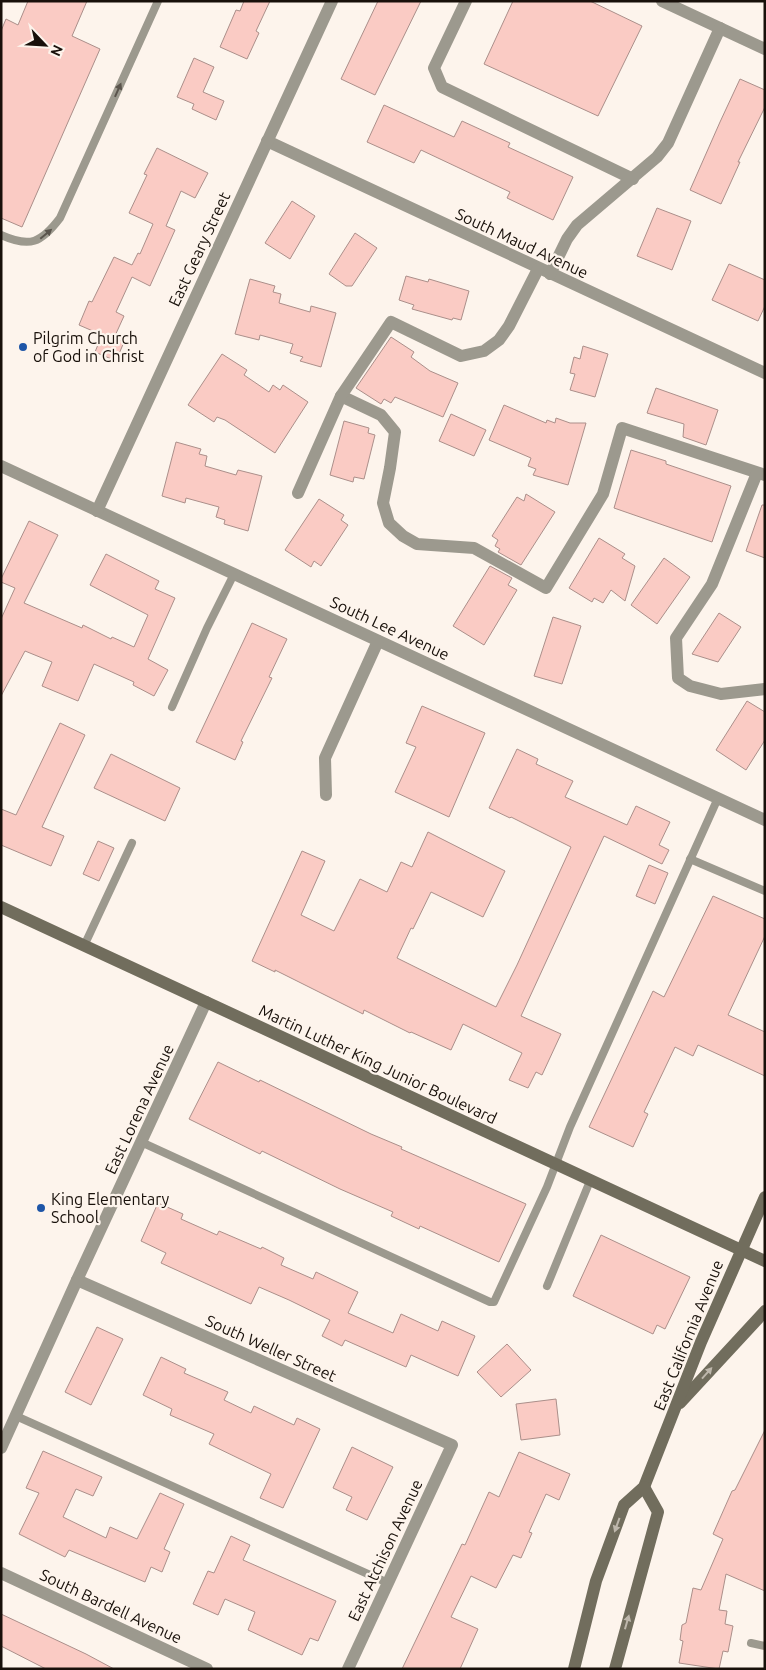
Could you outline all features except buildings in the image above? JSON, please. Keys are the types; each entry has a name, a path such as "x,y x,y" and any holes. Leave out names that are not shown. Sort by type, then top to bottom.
{"street":[{"name":"East Geary Street","path":"97,511 332,1"},
{"path":"466,1 434,68 442,87 633,179"},
{"path":"662,1 765,49"},
{"path":"298,493 341,396 391,322 461,356 484,351 499,340 577,225 633,179 657,157 668,143 720,28"},
{"name":"South Maud Avenue","path":"267,141 765,373"},
{"path":"341,396 381,415 394,432 390,468 382,503 389,522 403,536 417,544 474,548 546,588 603,494 622,428 761,474 712,584 676,638 678,678 690,686 721,694 765,689"},
{"name":"South Lee Avenue","path":"1,466 765,820"},
{"path":"326,796 325,758 378,641"},
{"name":"Martin Luther King Junior Boulevard","path":"1,907 765,1261"},
{"name":"East Lorena Avenue","path":"1,1448 206,1002"},
{"name":"East California Avenue","path":"574,1669 596,1581 624,1505 644,1487 701,1342 765,1197"},
{"name":"South Weller Street","path":"77,1280 452,1445"},
{"path":"674,1409 765,1311"},
{"name":"East Atchison Avenue","path":"348,1669 452,1445"},
{"path":"615,1669 658,1512 644,1487"},
{"name":"South Bardell Avenue","path":"1,1573 207,1669"}],"lane":[{"path":"1,235 16,242 42,239 50,232 60,218 158,1"},
{"path":"172,708 207,628 234,574"},
{"path":"141,1142 492,1302 497,1299 556,1165 570,1127 718,798"},
{"path":"84,946 132,843"},
{"path":"690,859 765,891"},
{"path":"547,1286 590,1181"},
{"path":"16,1416 388,1583"},
{"path":"751,1643 765,1646"}],"place":[{"name":"Pilgrim Church of God in Christ","path":"23,347"},
{"name":"King Elementary School","path":"41,1208"}]}
